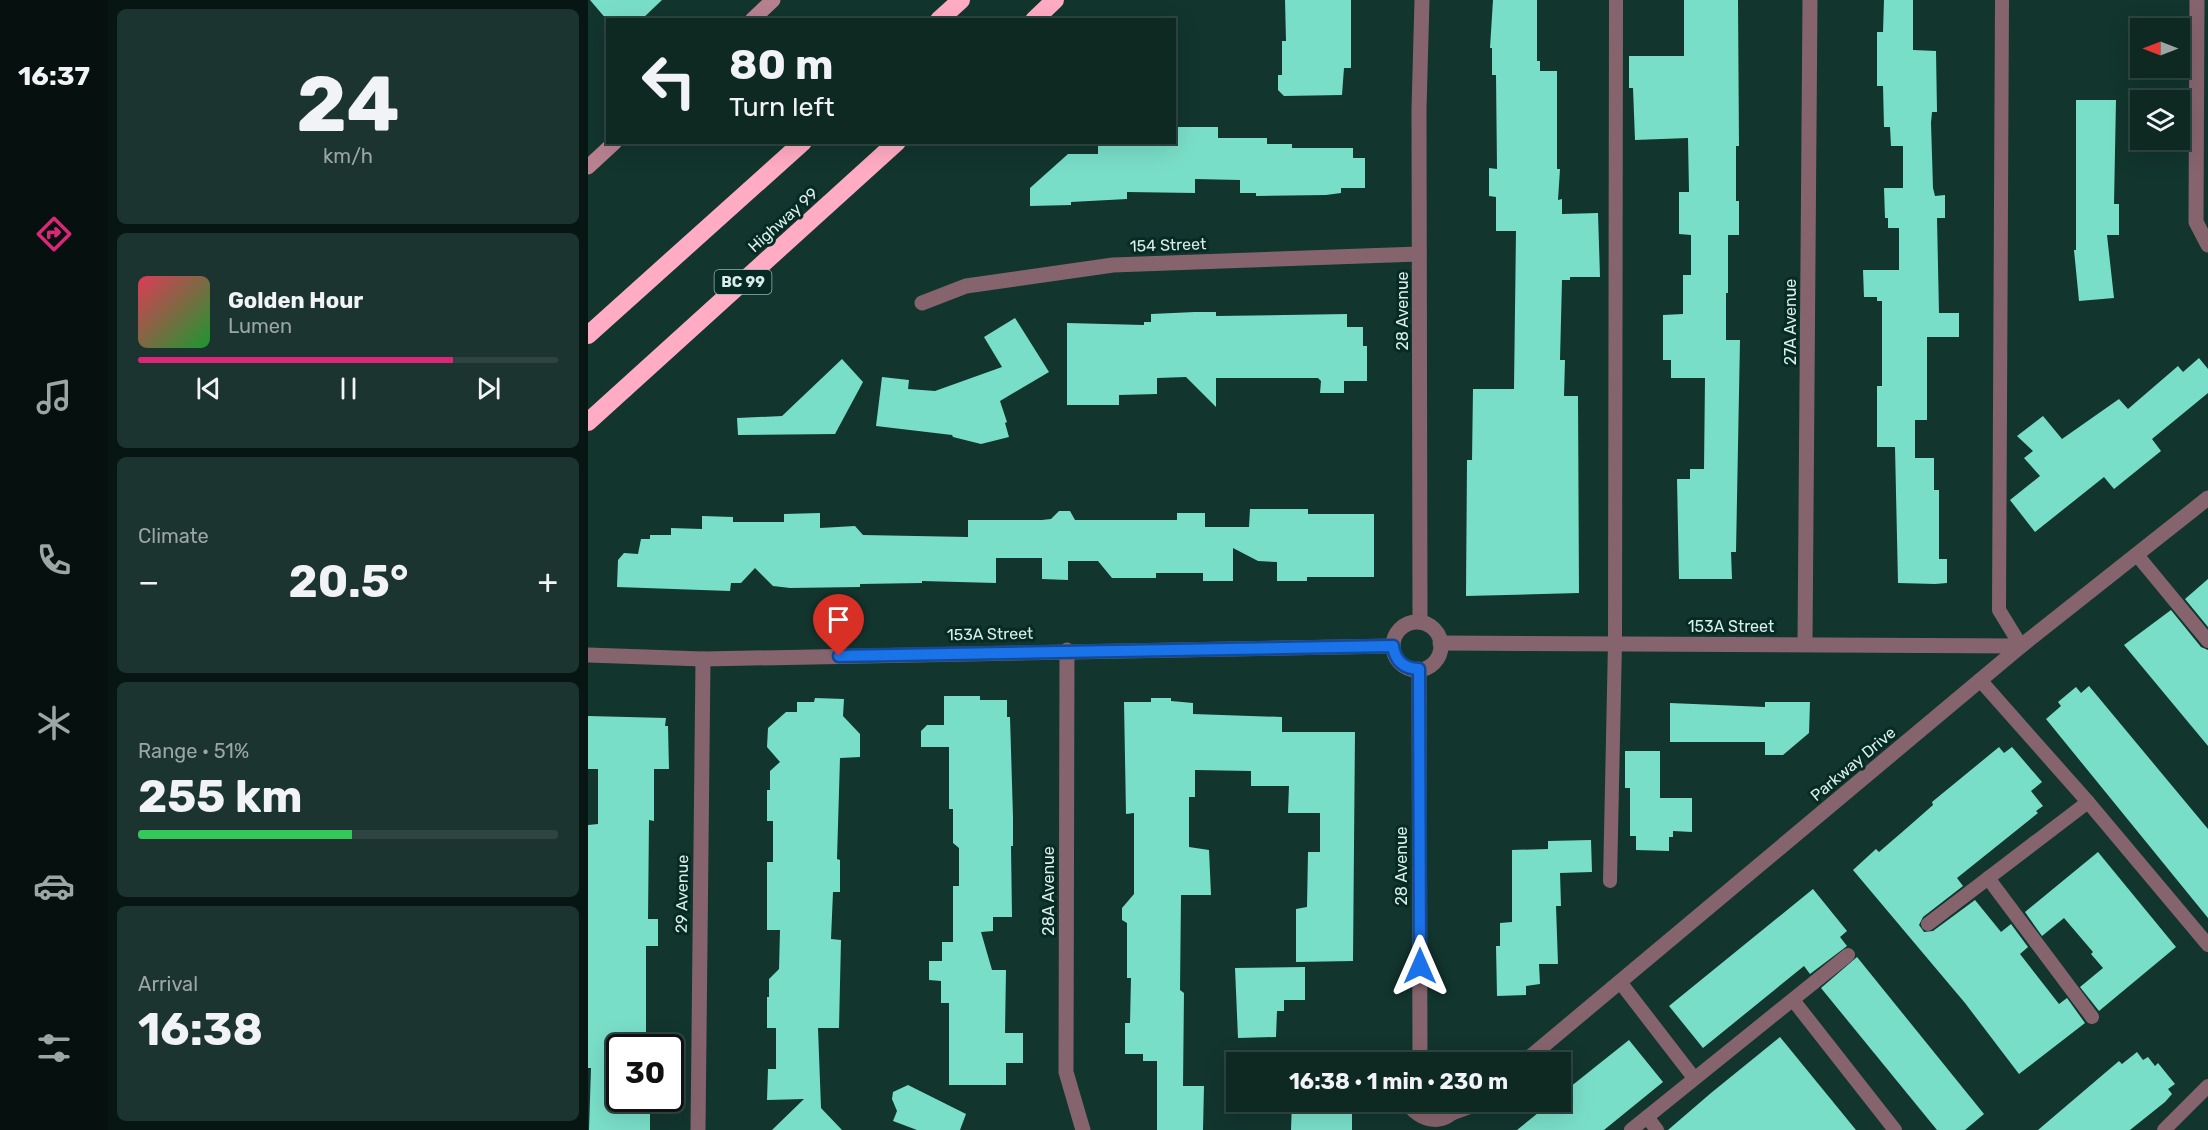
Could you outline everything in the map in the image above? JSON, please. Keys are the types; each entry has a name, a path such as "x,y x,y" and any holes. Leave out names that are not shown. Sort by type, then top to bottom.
{"highway":[{"path":"941,18 961,0"},
{"path":"1036,18 1055,0"},
{"path":"588,335 801,144"},
{"name":"Highway 99","path":"588,422 895,144"}],"street":[{"path":"754,18 773,0"},
{"name":"28 Avenue","path":"1420,622 1419,254 1422,0"},
{"name":"27A Avenue","path":"1805,644 1810,0"},
{"path":"2198,0 2196,222 2208,245"},
{"path":"588,167 613,144"},
{"name":"154 Street","path":"922,303 966,286 1113,265 1419,254"},
{"name":"Parkway Drive","path":"1536,1052 2021,646 2208,498"},
{"path":"1420,622 1434,629 1440,643 1437,658 1431,664 1419,669 1403,665 1397,660 1393,646 1401,627 1420,622"},
{"name":"153A Street","path":"1440,643 2021,646"},
{"name":"153A Street","path":"588,655 703,659 1067,650 1393,646"},
{"name":"28A Avenue","path":"1067,650 1066,1072 1083,1130"},
{"name":"29 Avenue","path":"698,1130 703,659"},
{"name":"28 Avenue","path":"1419,669 1420,1052"},
{"path":"1418,1123 1435,1120 1448,1112"}],"lane":[{"path":"1610,881 1615,643 1616,0"},
{"path":"2001,0 1999,610 2021,646"},
{"path":"2137,555 2208,641"},
{"path":"1980,680 2088,802 2208,945"},
{"path":"1928,924 2088,802"},
{"path":"1988,878 2092,1017"},
{"path":"1631,1130 1848,955"},
{"path":"1620,982 1694,1078"},
{"path":"1793,1000 1895,1130"},
{"path":"2164,1130 2208,1086"},
{"path":"1647,1117 1657,1130"}],"building":[{"path":"590,0 662,0 643,18 606,19"},
{"path":"1285,0 1351,0 1351,68 1344,68 1342,95 1284,96 1278,90 1278,75 1282,75 1282,41 1286,41"},
{"path":"1493,0 1537,0 1537,61 1540,61 1540,71 1557,71 1557,169 1560,169 1558,200 1562,199 1562,214 1598,213 1600,277 1570,277 1570,280 1562,280 1560,360 1565,360 1564,396 1578,396 1579,593 1466,596 1467,460 1472,460 1473,389 1514,389 1516,231 1496,231 1496,197 1489,196 1489,168 1497,169 1496,75 1492,75 1492,48 1490,48"},
{"path":"1684,0 1738,0 1739,146 1736,146 1736,201 1739,201 1739,235 1728,235 1728,293 1726,293 1726,340 1740,340 1736,552 1731,552 1732,579 1679,579 1677,479 1690,479 1690,469 1704,469 1705,378 1671,378 1671,360 1663,360 1663,315 1683,314 1683,275 1691,275 1691,235 1679,234 1679,192 1689,192 1688,138 1635,140 1633,88 1629,88 1629,56 1684,56"},
{"path":"1884,0 1913,0 1913,50 1936,51 1937,112 1932,112 1931,123 1933,188 1935,196 1945,195 1945,218 1937,218 1939,313 1959,313 1959,337 1927,337 1927,420 1915,420 1915,458 1934,458 1934,490 1939,490 1939,559 1947,559 1947,583 1898,583 1895,447 1877,447 1877,386 1882,386 1882,301 1877,301 1877,297 1864,297 1863,270 1899,270 1899,228 1888,228 1888,218 1885,218 1884,188 1903,188 1903,146 1891,146 1890,127 1884,127 1883,86 1877,86 1877,32 1883,32"},
{"path":"2076,100 2116,100 2114,204 2119,204 2119,235 2107,235 2114,298 2079,301 2074,250 2076,250"},
{"path":"1176,127 1218,127 1218,138 1267,138 1267,144 1292,144 1292,148 1353,148 1353,158 1365,158 1365,188 1341,188 1341,193 1326,195 1256,196 1256,193 1240,193 1240,180 1195,179 1195,193 1127,192 1127,199 1071,202 1071,205 1030,206 1030,188 1068,154 1098,154 1098,144 1176,144"},
{"path":"1216,312 1216,316 1347,314 1347,327 1363,327 1363,346 1367,346 1367,381 1344,381 1344,393 1320,393 1321,381 1318,378 1216,378 1216,407 1186,377 1157,378 1157,394 1119,395 1119,405 1067,405 1067,323 1144,325 1144,322 1151,322 1151,314"},
{"path":"1015,318 1049,372 1000,401 1009,437 981,444 952,435 876,426 882,377 909,380 908,389 935,391 1002,367 984,337"},
{"path":"2199,358 2208,369 2208,393 2152,439 2161,451 2114,489 2104,477 2035,532 2010,500 2040,476 2024,458 2033,451 2017,436 2043,416 2062,439 2119,399 2128,409 2178,366 2183,372"},
{"path":"842,359 863,382 835,434 738,435 737,418 782,416"},
{"path":"1250,509 1308,509 1308,514 1374,514 1374,577 1307,577 1307,581 1277,581 1277,562 1258,561 1233,548 1233,581 1203,581 1203,573 1156,573 1156,578 1112,578 1098,561 1068,561 1068,580 1042,579 1042,558 996,558 996,583 922,581 922,583 860,584 860,587 790,588 773,586 755,568 741,583 731,583 730,591 617,587 618,560 624,553 638,554 641,539 650,539 650,535 671,535 671,528 702,529 702,516 733,517 733,522 784,522 784,514 820,513 820,528 855,526 863,535 968,537 968,520 1042,520 1051,519 1059,511 1070,511 1075,520 1177,520 1177,513 1205,513 1205,527 1249,527"},
{"path":"2208,579 2208,627 2185,599"},
{"path":"2171,610 2201,647 2208,650 2208,746 2124,645"},
{"path":"2089,686 2208,829 2208,918 2046,719 2061,706 2058,702 2076,687 2081,693"},
{"path":"944,696 980,696 980,700 1007,700 1007,717 1010,717 1013,817 1012,917 993,917 993,931 981,932 992,970 1006,970 1005,1033 1023,1033 1023,1063 1006,1063 1006,1085 949,1085 949,1003 941,1003 941,981 929,980 929,961 942,961 942,942 953,942 953,886 959,886 959,848 953,843 953,809 949,809 949,747 921,747 921,731 927,725 944,725"},
{"path":"815,698 844,699 843,716 860,734 860,757 840,758 837,859 840,860 840,892 833,892 831,939 841,940 839,1028 818,1028 821,1108 842,1130 772,1130 804,1099 767,1100 768,1069 776,1069 776,1028 767,1028 767,997 769,997 769,979 779,969 780,930 767,930 767,862 773,862 773,821 767,821 767,790 770,790 770,771 780,762 767,747 768,728 786,712 797,712 797,702 814,702"},
{"path":"1151,698 1171,698 1171,701 1193,703 1193,714 1282,717 1282,732 1355,732 1353,961 1296,962 1296,909 1307,907 1308,852 1320,852 1320,813 1288,813 1289,786 1251,786 1251,771 1195,770 1195,797 1189,797 1189,847 1209,850 1211,895 1181,895 1180,990 1184,993 1183,1086 1204,1086 1203,1130 1157,1130 1157,1061 1143,1061 1143,1054 1125,1054 1125,1023 1130,1023 1131,978 1127,978 1127,923 1122,920 1122,908 1134,894 1134,813 1126,814 1124,702 1151,702"},
{"path":"1765,702 1810,702 1809,733 1783,755 1765,755 1765,742 1670,742 1670,703 1765,707"},
{"path":"588,716 666,718 669,769 654,769 654,821 649,820 648,919 658,919 658,946 646,946 646,1034 606,1034 606,1112 650,1112 650,1130 589,1130 591,1068 588,1068 588,825 598,824 598,769 588,769"},
{"path":"1999,747 2004,753 2012,747 2042,782 2031,791 2043,806 2036,811 2038,813 1957,878 1963,886 1923,917 1919,925 1924,932 1933,931 1975,900 2001,932 2011,924 2028,947 2020,954 2059,1004 2067,998 2085,1023 2019,1074 1965,1003 1853,870 1876,849 1879,852 1933,805 1932,802"},
{"path":"1625,751 1660,751 1660,798 1692,798 1692,832 1673,831 1673,837 1669,837 1669,851 1636,850 1636,836 1630,836 1630,788 1625,788"},
{"path":"1591,840 1592,872 1560,873 1561,906 1556,906 1558,964 1539,964 1540,984 1526,986 1526,995 1497,996 1496,946 1500,946 1500,923 1512,922 1512,850 1548,849 1548,841"},
{"path":"2098,852 2176,947 2099,1011 2080,987 2103,968 2091,954 2093,952 2064,918 2042,936 2025,912"},
{"path":"1813,889 1847,931 1840,937 1847,946 1810,974 1804,966 1703,1048 1669,1006"},
{"path":"1857,957 1984,1114 1965,1130 1937,1130 1821,988"},
{"path":"1305,967 1305,1000 1284,1000 1284,1011 1277,1011 1276,1037 1238,1038 1235,968"},
{"path":"1780,1037 1856,1130 1668,1130 1711,1093"},
{"path":"1629,1040 1663,1082 1604,1130 1517,1130 1539,1112 1571,1112 1571,1086"},
{"path":"2137,1052 2143,1060 2148,1057 2155,1066 2158,1063 2175,1084 2168,1089 2172,1094 2165,1102 2130,1130 2038,1130 2119,1061 2122,1064"},
{"path":"908,1085 966,1114 960,1130 917,1130 893,1121 897,1111 892,1099 893,1092"},
{"path":"1292,1112 1352,1112 1352,1130 1291,1130"}],"route":[{"path":"839,656 1067,650 1393,646 1397,660 1410,669 1419,669 1420,966"}]}
